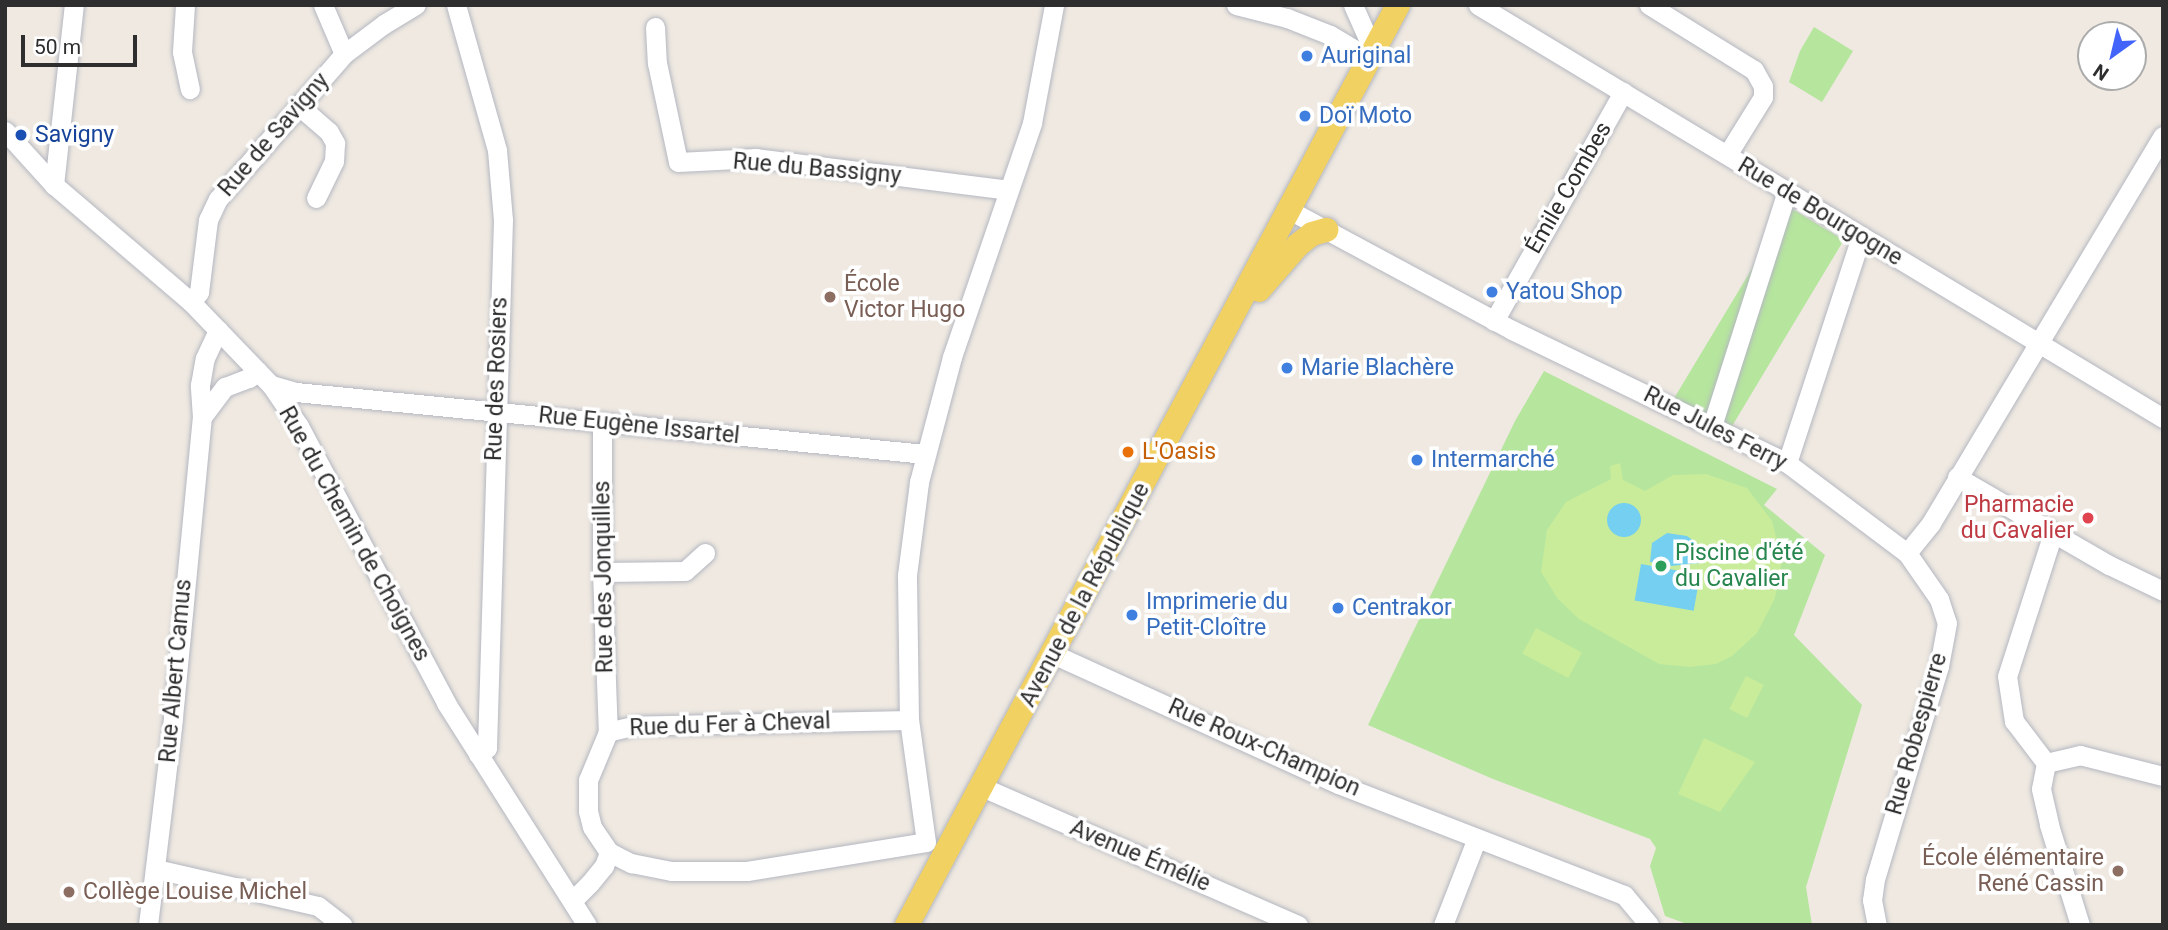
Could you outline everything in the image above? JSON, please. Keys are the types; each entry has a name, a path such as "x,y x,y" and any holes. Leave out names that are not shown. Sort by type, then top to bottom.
{"main road":[{"name":"Avenue de la République","path":"907,925 936,848 982,787 1291,211 1398,5"},
{"path":"1238,309 1267,283 1298,245 1312,234 1325,230"}],"street":[{"path":"54,185 74,5"},
{"path":"185,5 182,52 190,89"},
{"path":"323,5 344,54"},
{"name":"Rue de Savigny","path":"191,302 198,292 208,220 213,208 344,54 384,24 416,5"},
{"name":"Rue des Rosiers","path":"456,5 497,150 503,219 487,748 478,754"},
{"path":"572,901 604,866 609,852 631,863 671,871 747,871 936,848 909,720 907,575 925,454 952,357 1032,123 1054,5"},
{"path":"1236,5 1298,23 1373,50"},
{"path":"1353,5 1373,50"},
{"name":"Rue de Bourgogne","path":"1478,5 2163,418"},
{"path":"1650,5 1754,70 1763,86 1763,97 1727,155"},
{"name":"Rue du Bassigny","path":"655,27 657,63 678,162 756,158 1008,190"},
{"name":"Émile Combes","path":"1494,321 1623,92"},
{"path":"298,105 329,132 335,143 334,161 316,198"},
{"name":"Rue du Chemin de Choignes","path":"5,131 54,185 191,302 271,385 299,426 446,703 587,925"},
{"path":"1907,553 1931,523 2163,136"},
{"path":"1712,426 1787,191"},
{"name":"Rue Jules Ferry","path":"1291,211 1494,321 1787,463 1907,553"},
{"path":"1787,463 1861,236"},
{"name":"Rue Albert Camus","path":"148,925 202,417 205,358 218,330"},
{"path":"202,417 225,387 249,378 257,371"},
{"path":"203,376 211,384 225,387"},
{"name":"Rue Eugène Issartel","path":"271,385 296,392 925,454"},
{"name":"Rue des Jonquilles","path":"602,422 602,572 608,732"},
{"path":"1957,477 2053,533 2163,591"},
{"path":"2053,533 2007,676 2014,721 2046,763 2041,789 2080,925"},
{"path":"602,572 685,571 705,553"},
{"name":"Rue Robespierre","path":"1877,925 1872,900 1875,879 1939,666 1947,623 1935,591 1907,553"},
{"name":"Rue Roux-Champion","path":"1053,654 1338,783 1624,895 1648,925"},
{"name":"Rue du Fer à Cheval","path":"609,852 592,827 588,811 588,780 608,732 633,726 909,720"},
{"path":"2046,763 2080,755 2163,776"},
{"name":"Avenue Émélie","path":"982,787 1298,925"},
{"path":"1443,925 1477,838"},
{"path":"156,869 318,905 342,925"}],"green space":[{"path":"1814,27 1853,51 1822,102 1789,82 1800,51"},
{"path":"1789,207 1844,240 1728,432 1674,399"},
{"path":"1544,371 1777,489 1764,505 1825,555 1794,635 1862,705 1806,887 1812,925 1690,925 1665,916 1650,866 1656,848 1650,839 1493,779 1368,725 1515,421"},
{"name":"Piscine d'été du Cavalier","path":"1620,463 1623,480 1645,491 1673,475 1706,474 1747,488 1772,521 1782,560 1775,598 1757,633 1732,656 1716,664 1690,667 1659,664 1579,619 1558,599 1541,572 1547,530 1566,502 1611,479 1610,466"},
{"path":"1536,628 1582,652 1568,678 1522,654"},
{"path":"1746,676 1764,685 1747,718 1729,709"},
{"path":"1704,738 1755,762 1720,812 1678,794"}],"water":[{"path":"1624,503 1636,508 1641,520 1636,532 1624,537 1612,532 1607,520 1612,508"},
{"path":"1667,533 1687,536 1695,542 1701,551 1701,563 1671,566 1650,562 1652,543"},
{"path":"1641,564 1700,574 1694,611 1635,600"}],"place":[{"name":"Auriginal","path":"1307,56"},
{"name":"Doï Moto","path":"1305,116"},
{"name":"Savigny","path":"21,135"},
{"name":"Yatou Shop","path":"1492,292"},
{"name":"École Victor Hugo","path":"830,297"},
{"name":"Marie Blachère","path":"1287,368"},
{"name":"L'Oasis","path":"1128,452"},
{"name":"Intermarché","path":"1417,460"},
{"name":"Pharmacie du Cavalier","path":"2088,518"},
{"name":"Piscine d'été du Cavalier","path":"1661,566"},
{"name":"Centrakor","path":"1338,608"},
{"name":"Imprimerie du Petit-Cloître","path":"1132,615"},
{"name":"École élémentaire René Cassin","path":"2118,871"},
{"name":"Collège Louise Michel","path":"69,892"}]}
